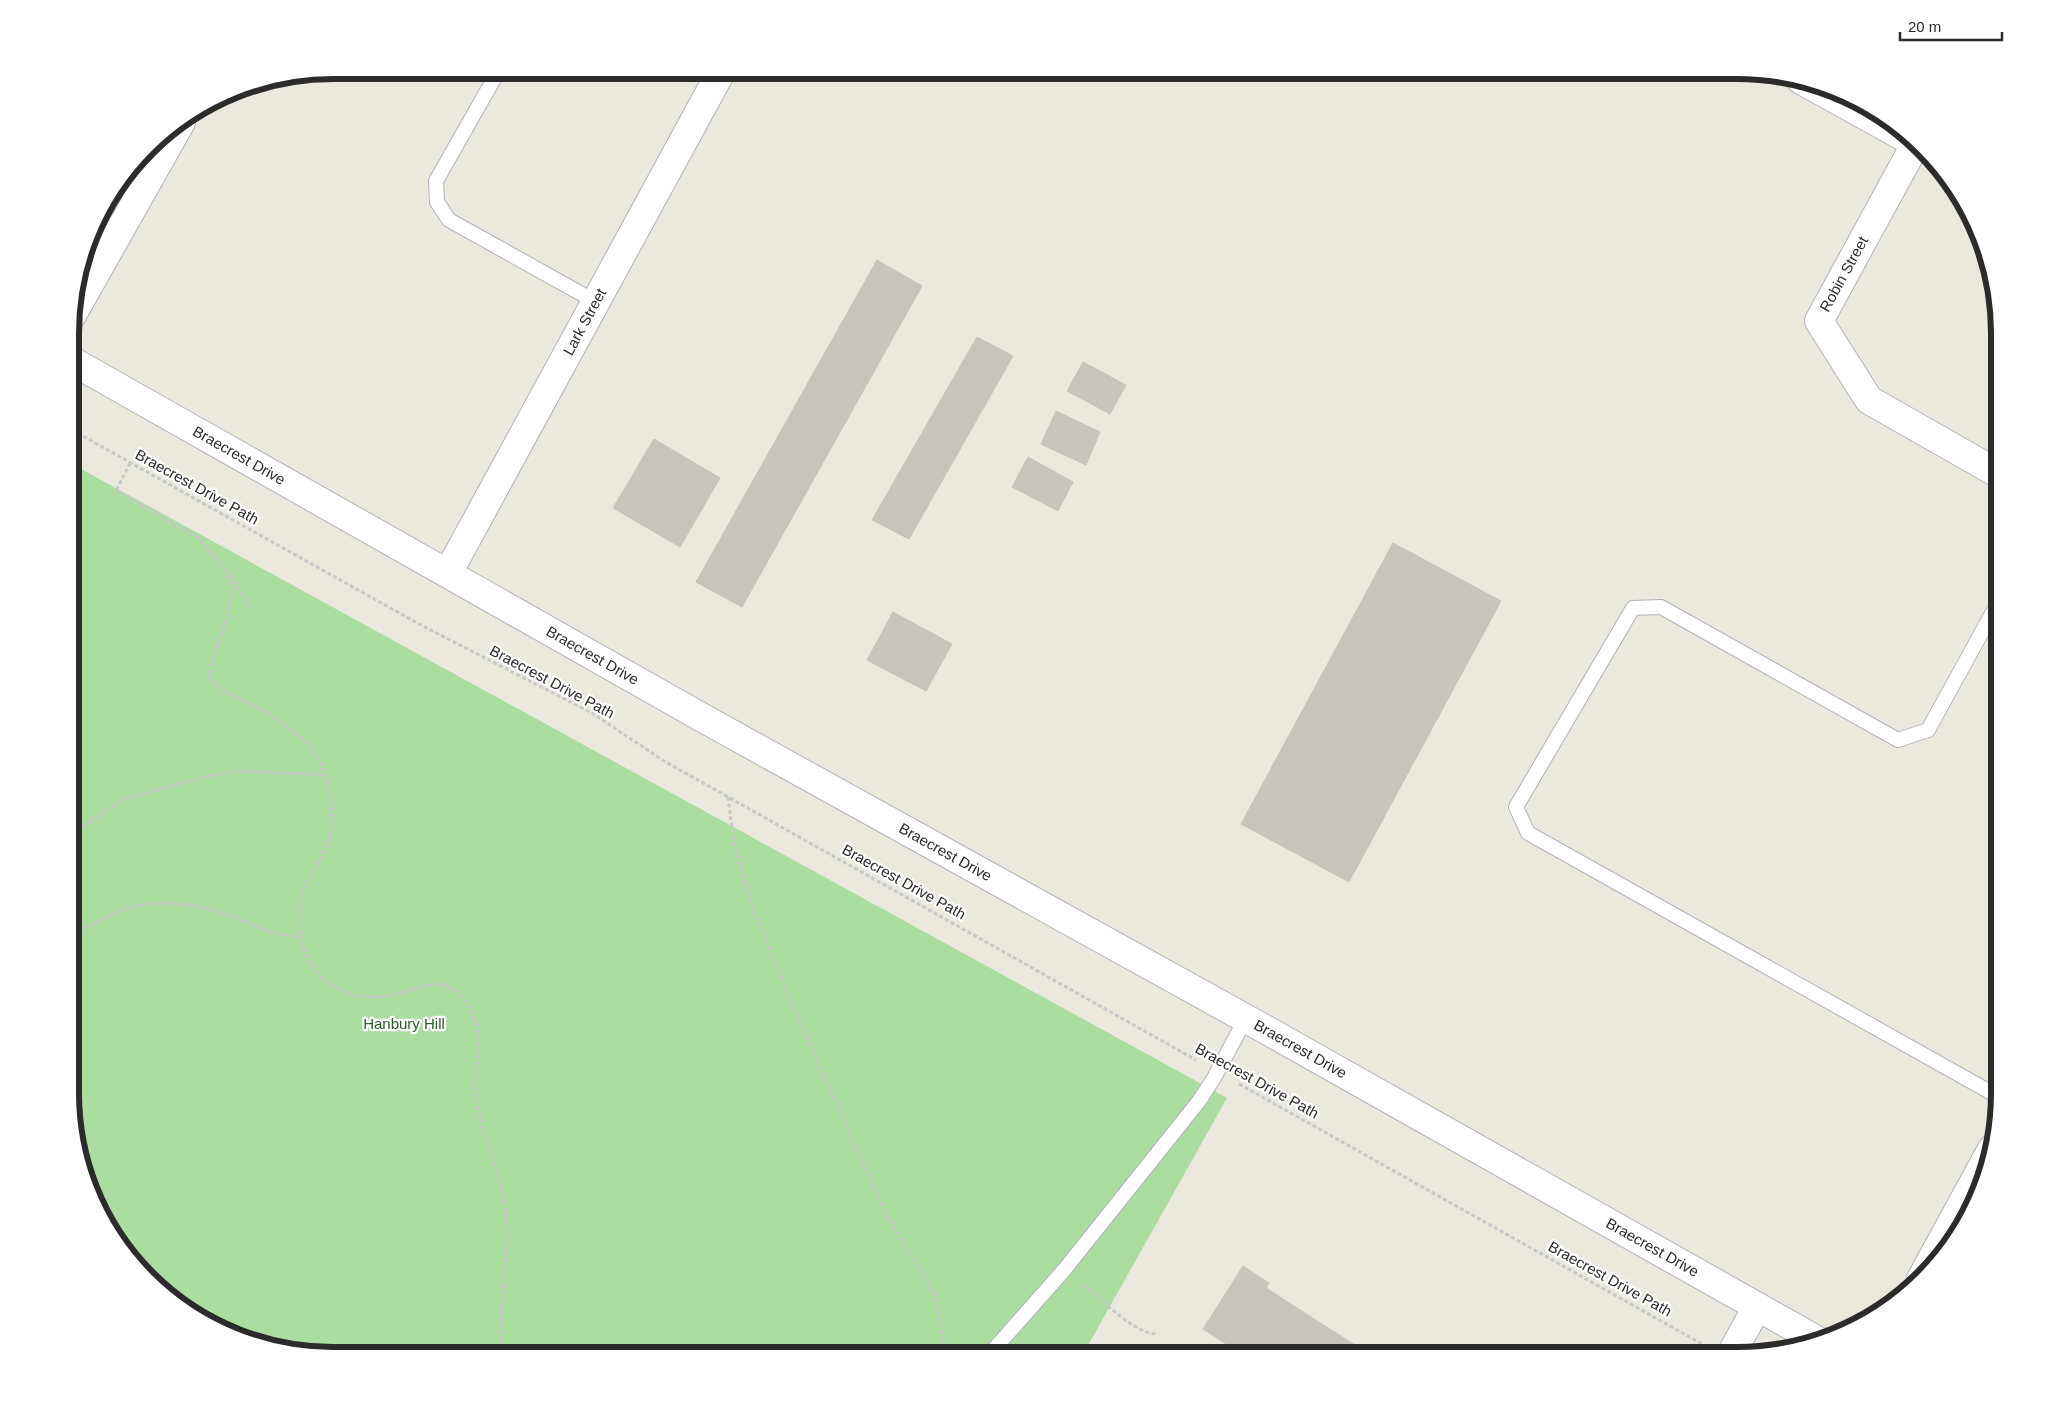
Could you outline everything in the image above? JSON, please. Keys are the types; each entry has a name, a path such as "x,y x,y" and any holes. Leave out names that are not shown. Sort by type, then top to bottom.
{"street":[{"name":"Lark Street","path":"448,573 717,79"},
{"path":"1830,96 1889,129"},
{"path":"81,299 174,134"},
{"name":"Robin Street","path":"1911,148 1819,321 1869,400 1991,469"},
{"name":"Braecrest Drive","path":"79,365 710,722 1246,1018 1810,1337"},
{"path":"1936,1252 1978,1174"},
{"path":"1722,1347 1757,1307"}],"lane":[{"path":"494,79 436,181 437,202 448,220 596,302"},
{"path":"1991,617 1928,730 1898,740 1661,607 1633,608 1516,807 1528,833 1991,1092"},
{"path":"996,1347 1064,1270 1199,1101 1246,1018"}],"path":[{"name":"Braecrest Drive Path","path":"79,434 419,624 592,713 664,761 1711,1347"},
{"path":"130,463 116,491 195,534 226,570 247,603 254,608"},
{"path":"226,570 231,584 231,603 209,675 212,682 224,691 280,720 313,751 325,775 330,800 331,824 328,842 305,887 300,902 300,936 304,953 323,980 360,997 376,999 430,984 444,985 463,997 471,1007 478,1048 474,1080 478,1106 505,1204 506,1248 502,1347"},
{"path":"79,829 124,799 207,776 241,771 325,775"},
{"path":"728,796 734,844 754,911 794,1011 885,1212 935,1296 945,1347"},
{"path":"79,930 118,911 143,904 167,902 226,914 287,937 300,936"},
{"path":"1064,1270 1136,1327 1147,1333 1158,1334"},
{"path":"239,1330 302,1345"}],"green space":[{"name":"Hanbury Hill","path":"79,468 1227,1098 1087,1347 316,1347 267,1339 220,1321 178,1295 153,1273 131,1248 113,1220 98,1191 87,1159 81,1127 79,1110"}],"building":[{"path":"877,260 922,286 742,607 696,582"},
{"path":"977,337 1013,356 909,539 872,520"},
{"path":"1083,362 1126,385 1110,414 1067,391"},
{"path":"1056,411 1100,432 1086,465 1041,444"},
{"path":"654,439 720,478 680,547 613,508"},
{"path":"1028,457 1073,482 1058,511 1012,487"},
{"path":"1393,543 1501,601 1349,882 1241,824"},
{"path":"893,612 952,644 926,691 867,660"},
{"path":"1243,1266 1269,1283 1266,1288 1358,1347 1231,1347 1203,1329"}]}
